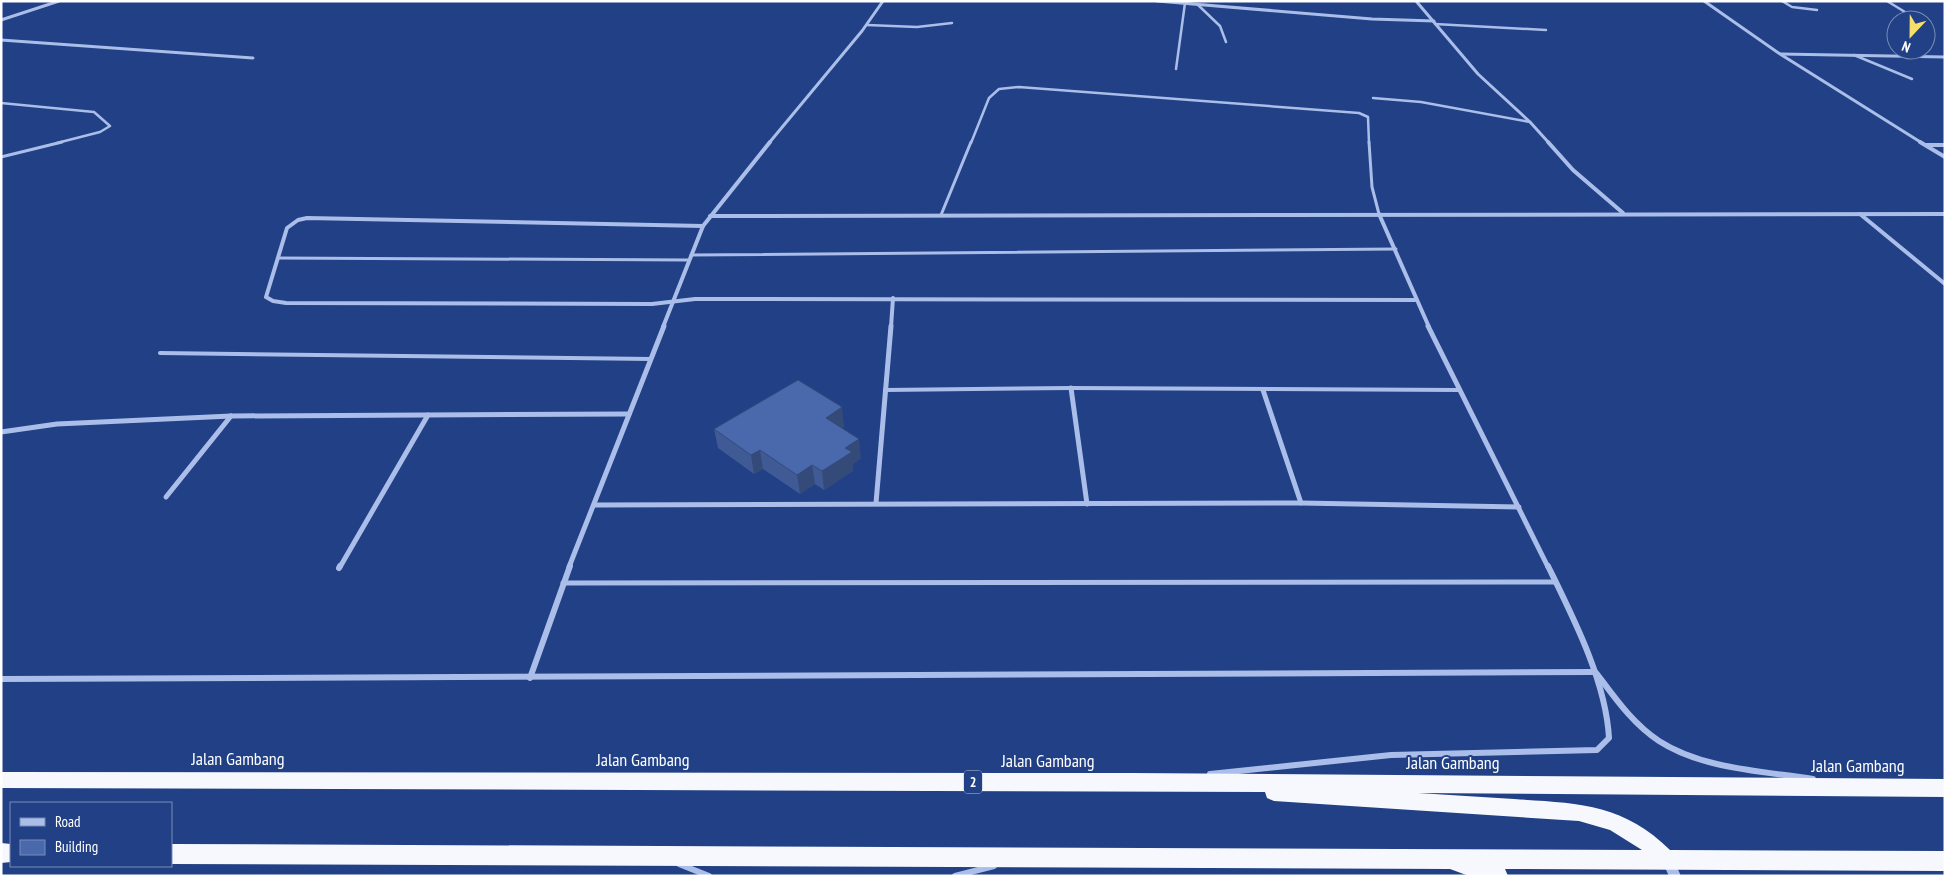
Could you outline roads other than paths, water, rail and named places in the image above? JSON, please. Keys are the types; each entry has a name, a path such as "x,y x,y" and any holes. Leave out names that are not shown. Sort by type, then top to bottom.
{"highway":[{"name":"Jalan Gambang","path":"1,780 1132,782 1945,788"},
{"path":"1132,782 1579,812 1607,818 1635,832 1671,868"},
{"path":"172,854 1444,858 1671,868 1945,861"},
{"path":"1444,858 1498,876"}],"street":[{"path":"1,20 59,1"},
{"path":"530,678 563,583 703,226 867,25 883,1"},
{"path":"1157,1 1372,19 1434,22"},
{"path":"1416,1 1478,74 1530,122 1573,170 1624,214"},
{"path":"1704,1 1780,54 1945,157"},
{"path":"1,40 253,58"},
{"path":"1780,54 1945,58"},
{"path":"1926,145 1945,145"},
{"path":"1132,782 1391,755 1487,751 1572,752 1598,750 1609,738 1608,720 1595,672 1556,582 1462,390 1415,300 1396,249 1379,214"},
{"path":"1860,214 1945,284"},
{"path":"710,216 1945,214"},
{"path":"703,226 307,218 298,220 287,228 266,297 273,301 286,303 652,304 695,299 1415,300"},
{"path":"876,503 893,298"},
{"path":"1071,388 1087,504"},
{"path":"1263,390 1301,503"},
{"path":"1,432 57,424 231,416 629,414"},
{"path":"339,568 428,415"},
{"path":"166,497 231,416"},
{"path":"594,505 1301,503 1519,507"},
{"path":"1,679 1595,672"},
{"path":"1595,672 1633,720 1660,742 1683,752 1720,762 1859,787"},
{"path":"656,855 709,876"},
{"path":"955,876 1029,857"}],"lane":[{"path":"1782,1 1792,7 1817,10"},
{"path":"1887,1 1902,10"},
{"path":"1176,69 1186,3"},
{"path":"1197,4 1220,26 1226,42"},
{"path":"1434,22 1546,30"},
{"path":"867,25 916,27 952,23"},
{"path":"1854,55 1912,79"},
{"path":"941,215 989,98 999,89 1019,87 1359,113 1368,117 1372,187 1379,214"},
{"path":"1373,98 1421,102 1530,122"},
{"path":"1,103 94,112 100,115 110,126 100,132 1,157"},
{"path":"278,258 690,258 1396,249"},
{"path":"160,353 651,359"},
{"path":"885,390 1071,388 1462,390"},
{"path":"563,583 1556,582"}]}
